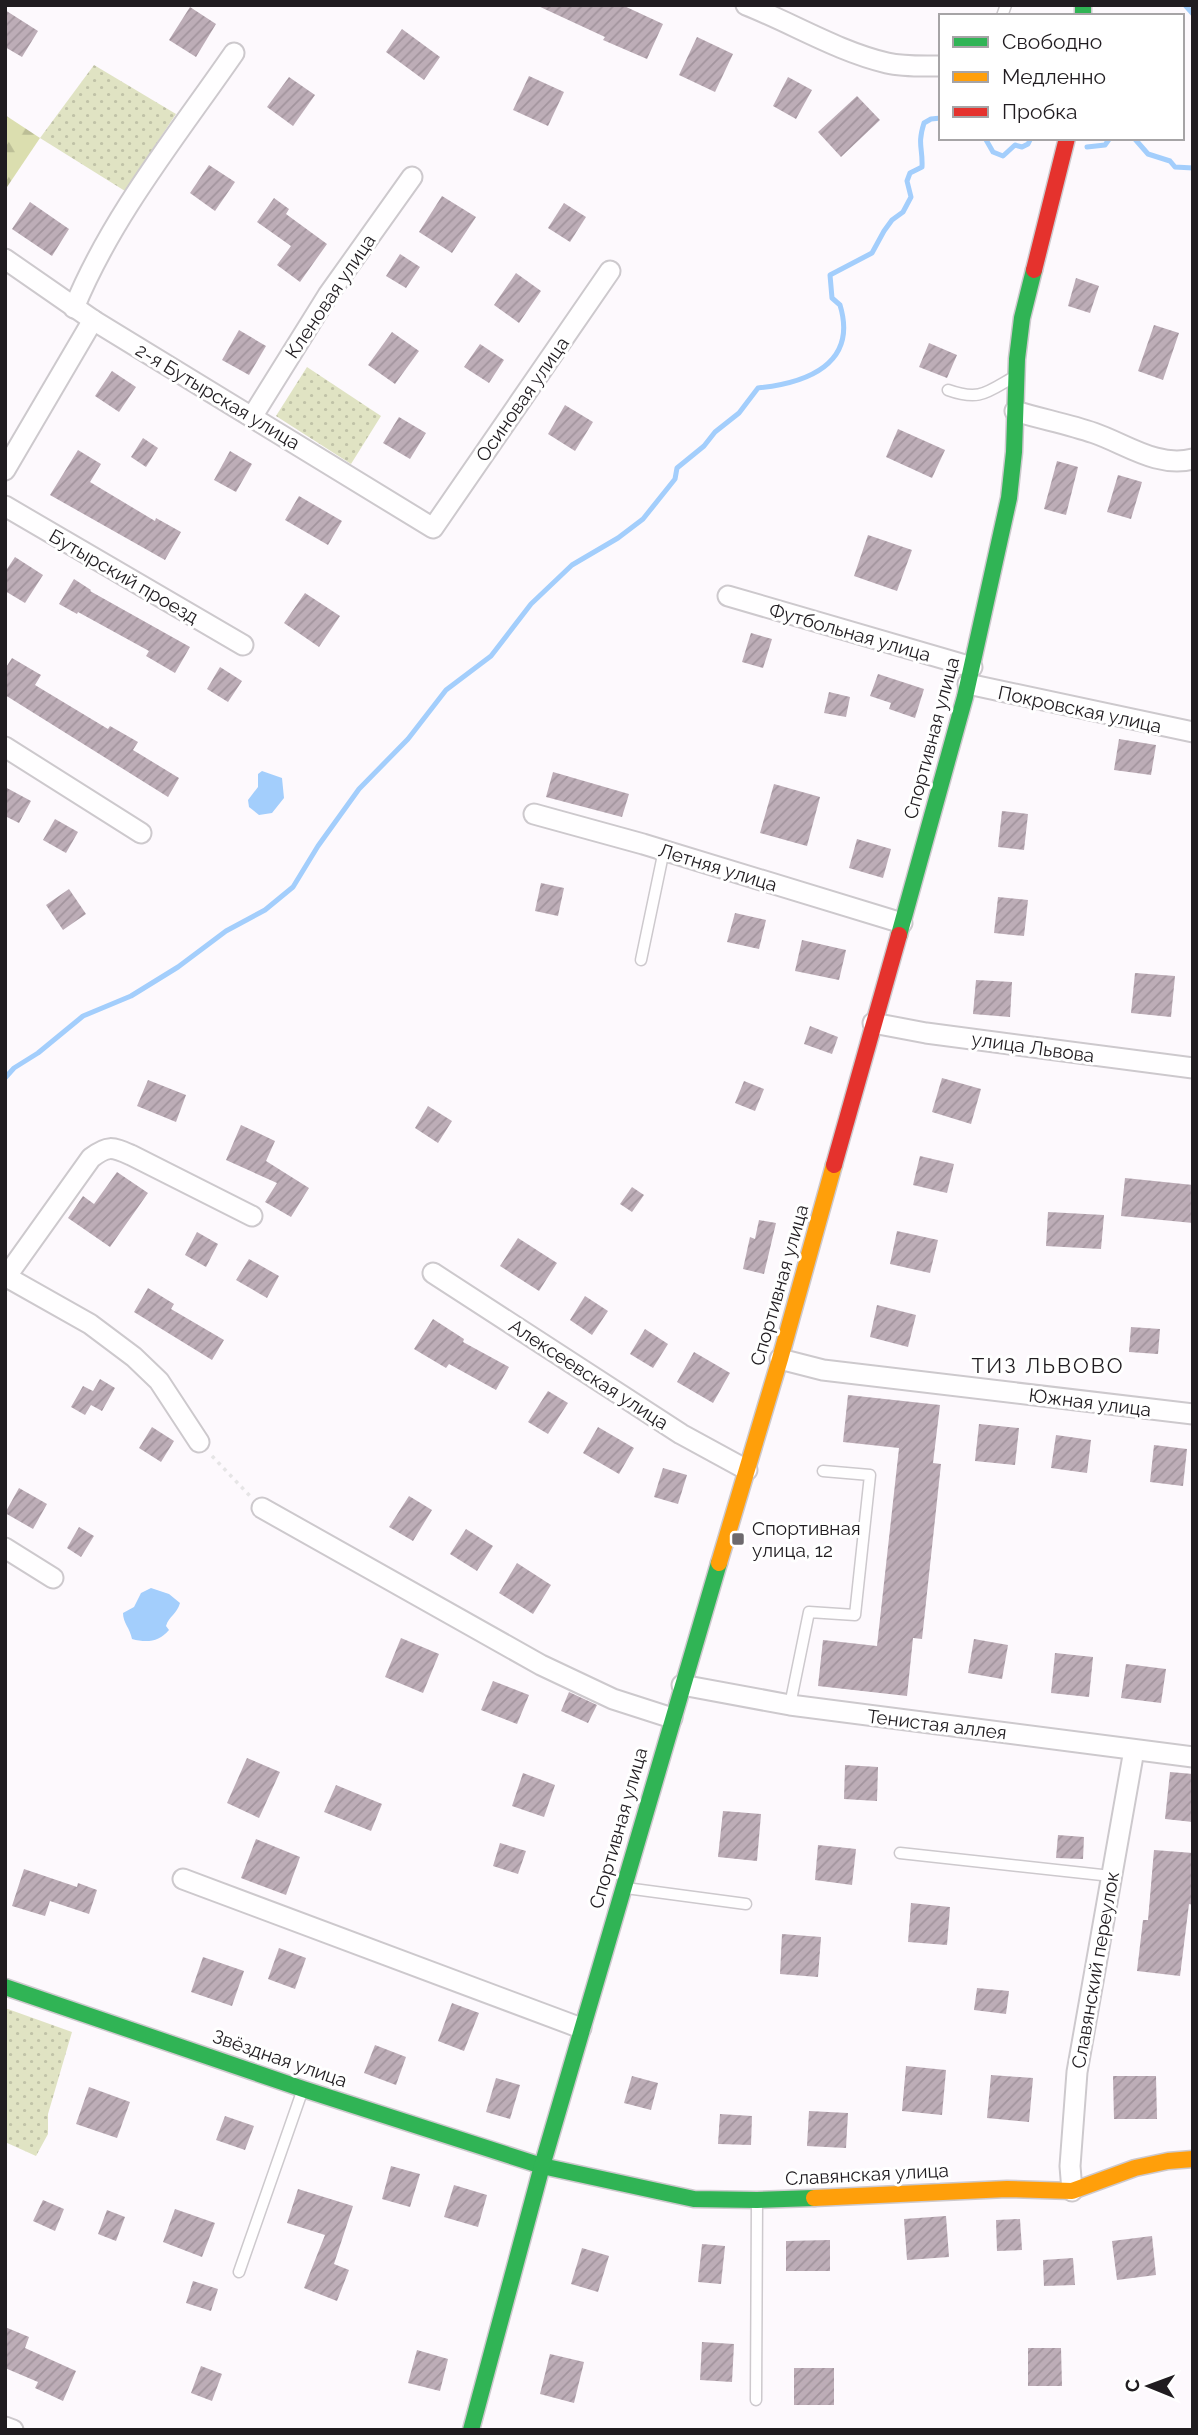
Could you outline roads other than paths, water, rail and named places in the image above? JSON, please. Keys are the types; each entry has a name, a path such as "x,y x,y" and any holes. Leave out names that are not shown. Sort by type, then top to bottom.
{"street":[{"path":"746,5 826,42 889,64 939,66"},
{"path":"74,308 91,271 129,207 234,53"},
{"name":"Спортивная улица","path":"471,2430 581,2028 671,1718 780,1359 970,676 1009,498 1014,452 1019,334 1066,140"},
{"name":"Кленовая улица","path":"252,417 328,295 412,177"},
{"name":"2-я Бутырская улица","path":"5,259 93,320 433,528"},
{"name":"Осиновая улица","path":"433,528 610,271"},
{"path":"5,470 93,320"},
{"path":"1014,411 1094,433 1167,461 1193,459"},
{"name":"Бутырский проезд","path":"5,506 243,645"},
{"name":"Футбольная улица","path":"728,596 970,676"},
{"name":"Покровская улица","path":"970,676 1193,733"},
{"path":"5,747 141,833"},
{"name":"Летняя улица","path":"534,814 664,850 901,923"},
{"name":"улица Львова","path":"873,1023 926,1033 1193,1068"},
{"path":"199,1442 159,1381 134,1357 90,1324 6,1277 91,1158 102,1150 114,1147 252,1216"},
{"name":"Алексеевская улица","path":"433,1273 681,1434 747,1470"},
{"name":"Южная улица","path":"780,1359 823,1370 1193,1414"},
{"path":"262,1508 541,1665 613,1699 671,1718"},
{"path":"5,1548 53,1578"},
{"name":"Тенистая аллея","path":"682,1685 790,1706 1193,1757"},
{"name":"Славянский переулок","path":"1072,2191 1070,2166 1077,2072 1133,1750"},
{"path":"183,1879 581,2028"},
{"name":"Звёздная улица","path":"5,1987 542,2166"},
{"name":"Славянская улица","path":"542,2166 672,2196 757,2200 949,2190 1072,2191 1135,2168 1168,2161 1193,2160"},
{"path":"5,2427 13,2430"}],"lane":[{"path":"948,390 966,397 978,395 1016,375"},
{"path":"641,960 664,850"},
{"path":"790,1706 809,1612 855,1615 870,1475 823,1471"},
{"path":"900,1853 1111,1876"},
{"path":"622,1887 746,1904"},
{"path":"239,2272 303,2088"},
{"path":"756,2400 757,2200"}],"water":[{"path":"262,771 282,778 284,798 272,813 259,815 249,807 248,800 258,787 258,774"},
{"path":"151,1588 169,1594 180,1603 179,1607 167,1623 169,1630 161,1637 148,1641 132,1639 123,1613 134,1607 141,1593"}],"waterway":[{"path":"1185,5 1193,14"},
{"path":"5,1078 14,1068 38,1053 83,1016 131,996 178,967 226,931 265,910 293,887 318,846 359,789 408,739 446,690 491,656 531,604 572,565 618,538 643,519 675,479 677,468 739,413 758,388 810,375 824,367 835,356 842,342 844,325 840,305 832,298 830,275 872,253 892,220 903,212 911,197 907,181 910,173 922,167 921,142 924,123 939,118"},
{"path":"986,140 993,152 1003,156 1015,145 1022,147 1030,140"},
{"path":"1087,147 1105,145 1109,140"},
{"path":"1136,140 1148,154 1170,161 1175,167 1193,168"}],"place":[{"name":"Спортивная улица, 12","path":"738,1539"}],"district":[{"name":"ТИЗ ЛЬВОВО","path":"1048,1366"}]}
